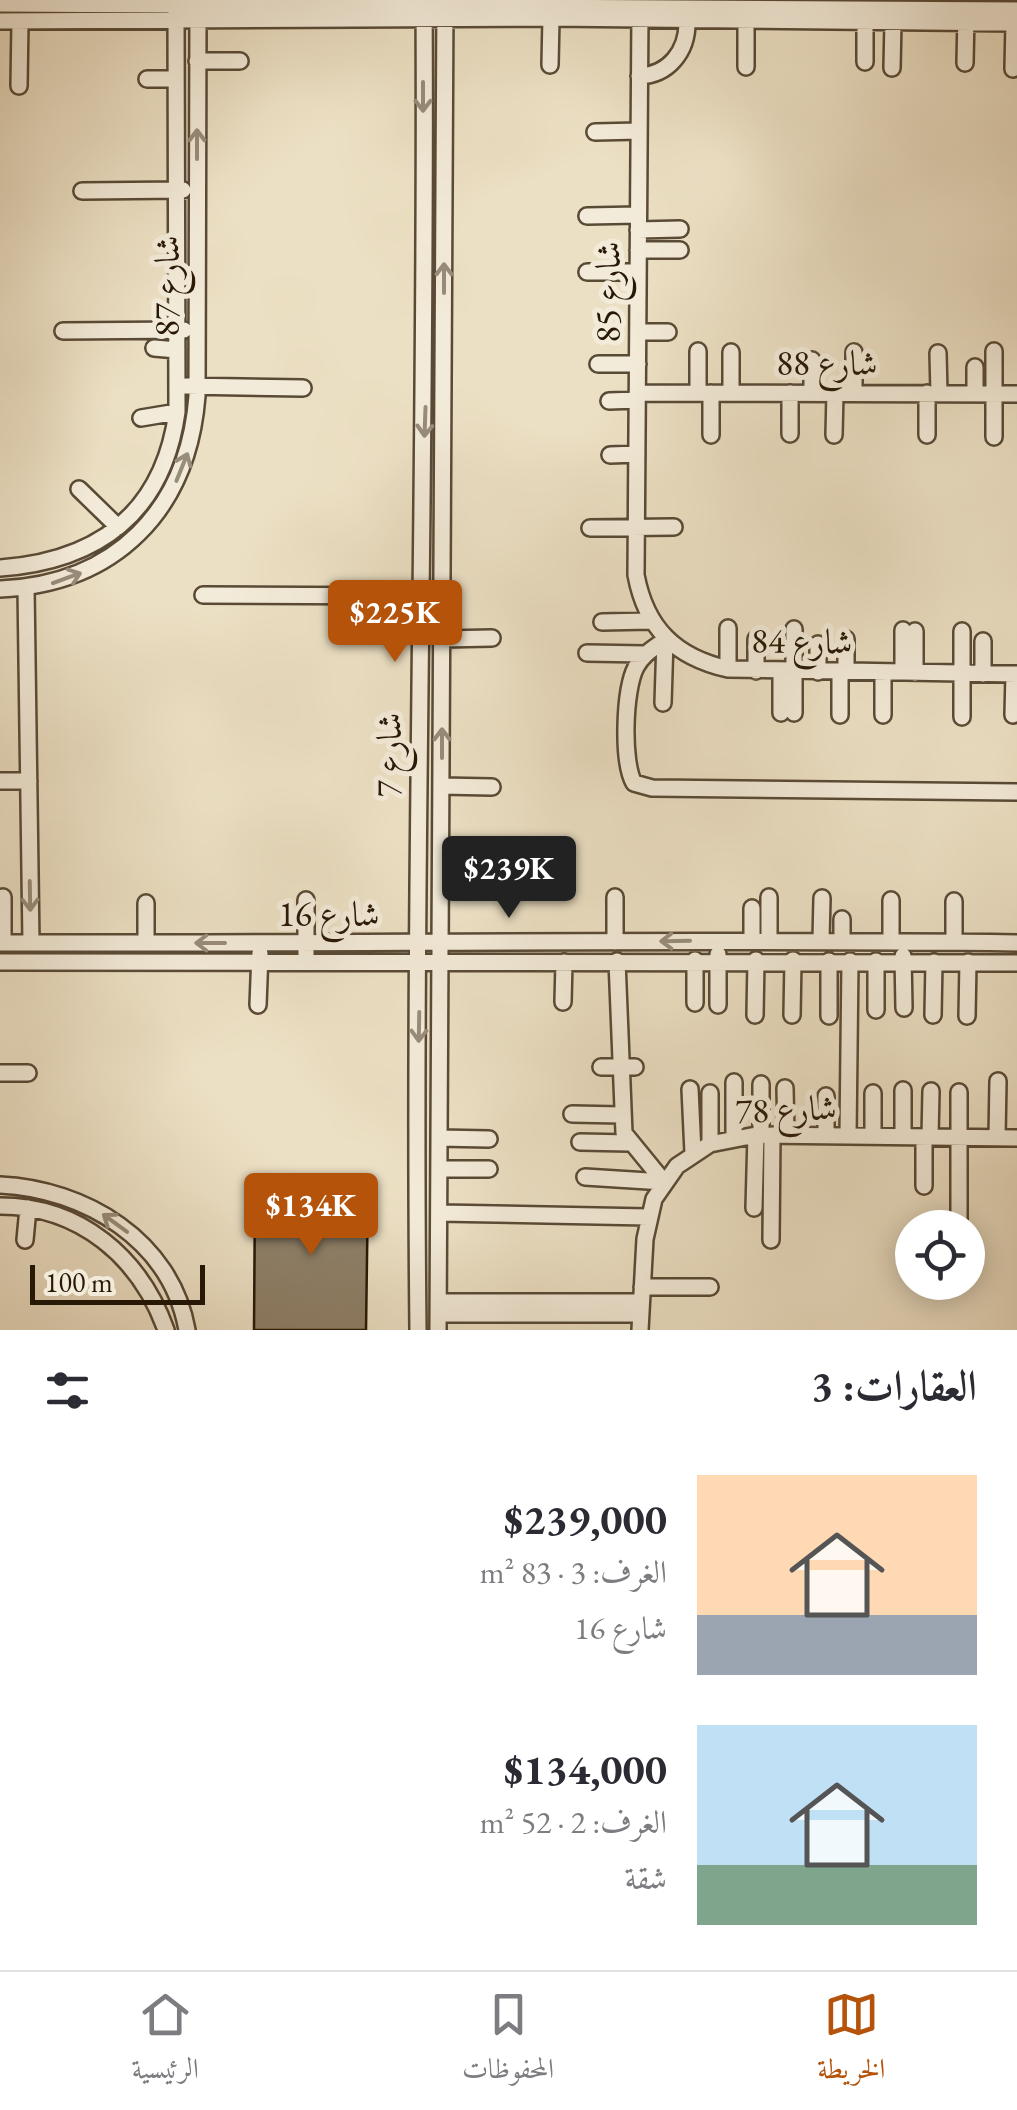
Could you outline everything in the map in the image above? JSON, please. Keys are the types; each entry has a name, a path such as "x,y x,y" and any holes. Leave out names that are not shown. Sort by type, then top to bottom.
{"street":[{"path":"0,4 110,2 176,14"},
{"path":"0,21 176,14 274,3 424,9"},
{"path":"198,9 445,9 602,4 646,9 686,22 892,22 971,11"},
{"path":"445,9 550,18 646,9 787,5 1012,13 1014,69"},
{"name":"شارع 87","path":"0,589 26,588 78,575 126,545 156,515 178,479 194,425 197,386 202,190 198,9"},
{"name":"شارع 7","path":"418,1330 418,596 425,410 424,9"},
{"name":"شارع 7","path":"438,1310 445,9"},
{"name":"شارع 85","path":"636,575 639,76 646,9"},
{"path":"965,63 971,11"},
{"name":"شارع 87","path":"116,530 156,483 174,438 178,412 176,14"},
{"path":"550,18 550,65"},
{"path":"19,86 20,21"},
{"path":"639,76 674,69 685,43 686,22"},
{"path":"746,22 746,66"},
{"path":"865,22 865,62"},
{"path":"892,22 892,68"},
{"path":"198,61 240,61"},
{"path":"147,79 176,79"},
{"path":"595,132 639,132"},
{"path":"82,191 202,190"},
{"path":"587,216 680,229"},
{"path":"159,249 177,248"},
{"path":"638,250 680,250"},
{"path":"158,271 197,278"},
{"path":"586,272 638,272"},
{"path":"620,320 668,332"},
{"path":"63,331 197,330"},
{"path":"154,348 177,350"},
{"path":"698,351 711,435"},
{"path":"994,351 994,437"},
{"path":"730,393 731,352"},
{"path":"854,352 854,393"},
{"path":"927,436 938,353"},
{"path":"812,360 812,393"},
{"path":"598,364 638,364"},
{"path":"975,367 975,394"},
{"path":"177,386 303,388"},
{"name":"شارع 88","path":"609,401 704,393 1017,394"},
{"path":"790,393 790,434"},
{"path":"834,393 834,435"},
{"path":"141,418 178,412"},
{"path":"610,455 637,454"},
{"path":"0,568 55,561 116,530 79,489"},
{"path":"590,528 674,527"},
{"name":"شارع 84","path":"636,575 650,621 665,640 686,655 728,669 1012,674"},
{"path":"26,588 31,943"},
{"path":"203,594 418,596"},
{"path":"602,622 650,621"},
{"path":"728,628 728,669"},
{"path":"787,713 787,671 794,629"},
{"path":"909,631 909,673"},
{"path":"962,631 962,716"},
{"path":"442,639 492,638"},
{"path":"756,639 756,671"},
{"path":"840,714 846,639"},
{"path":"665,640 645,654 631,680 625,768 634,783 652,788 1017,792"},
{"path":"663,703 665,640"},
{"path":"983,674 984,641"},
{"path":"818,644 818,672"},
{"path":"588,653 645,654"},
{"path":"883,672 883,715"},
{"path":"1009,714 1012,674"},
{"path":"0,780 29,780"},
{"path":"442,786 492,787"},
{"path":"2,942 3,897"},
{"path":"761,939 770,897"},
{"path":"615,898 615,942"},
{"path":"821,940 822,898"},
{"path":"306,900 306,963"},
{"path":"891,900 903,962 904,1008"},
{"path":"954,902 954,942"},
{"path":"146,903 146,943"},
{"path":"752,908 761,939"},
{"path":"842,919 842,941"},
{"name":"شارع 16","path":"2,942 542,944 761,939 1017,943"},
{"path":"718,940 718,1005"},
{"path":"74,943 74,962"},
{"path":"258,1006 260,944"},
{"path":"542,944 542,962"},
{"path":"695,960 695,1003"},
{"path":"755,1015 756,960"},
{"path":"792,960 792,1015"},
{"path":"617,961 628,1067 621,1114 629,1143 664,1182"},
{"path":"828,1016 829,961"},
{"path":"848,1136 850,961"},
{"path":"876,961 876,1010"},
{"name":"شارع 16","path":"0,962 1017,962"},
{"path":"564,962 564,1002"},
{"path":"933,1015 934,962"},
{"path":"967,1016 968,962"},
{"path":"601,1067 628,1067"},
{"path":"0,1073 28,1073"},
{"path":"998,1081 998,1138"},
{"path":"734,1082 734,1137"},
{"path":"761,1084 769,1135 771,1240"},
{"path":"754,1208 769,1135 785,1088"},
{"path":"690,1089 693,1153"},
{"path":"903,1136 904,1090"},
{"path":"924,1186 930,1091"},
{"path":"959,1092 959,1210"},
{"path":"710,1093 710,1144"},
{"path":"873,1093 873,1136"},
{"path":"826,1096 826,1136"},
{"path":"572,1114 621,1114"},
{"name":"شارع 78","path":"641,1308 648,1217 664,1182 693,1153 710,1144 734,1137 769,1135 1017,1138"},
{"path":"440,1138 489,1139"},
{"path":"580,1142 629,1143"},
{"path":"439,1170 488,1169"},
{"path":"585,1176 664,1182"},
{"path":"0,1186 71,1198 122,1226 162,1269 187,1330"},
{"path":"0,1206 28,1208 66,1218 110,1244 145,1283 166,1330"},
{"path":"25,1240 28,1208"},
{"path":"439,1213 648,1217"},
{"path":"438,1310 641,1308 710,1287"},
{"path":"438,1310 506,1292"}],"building":[{"path":"255,1186 368,1188 366,1330 254,1330"}]}
